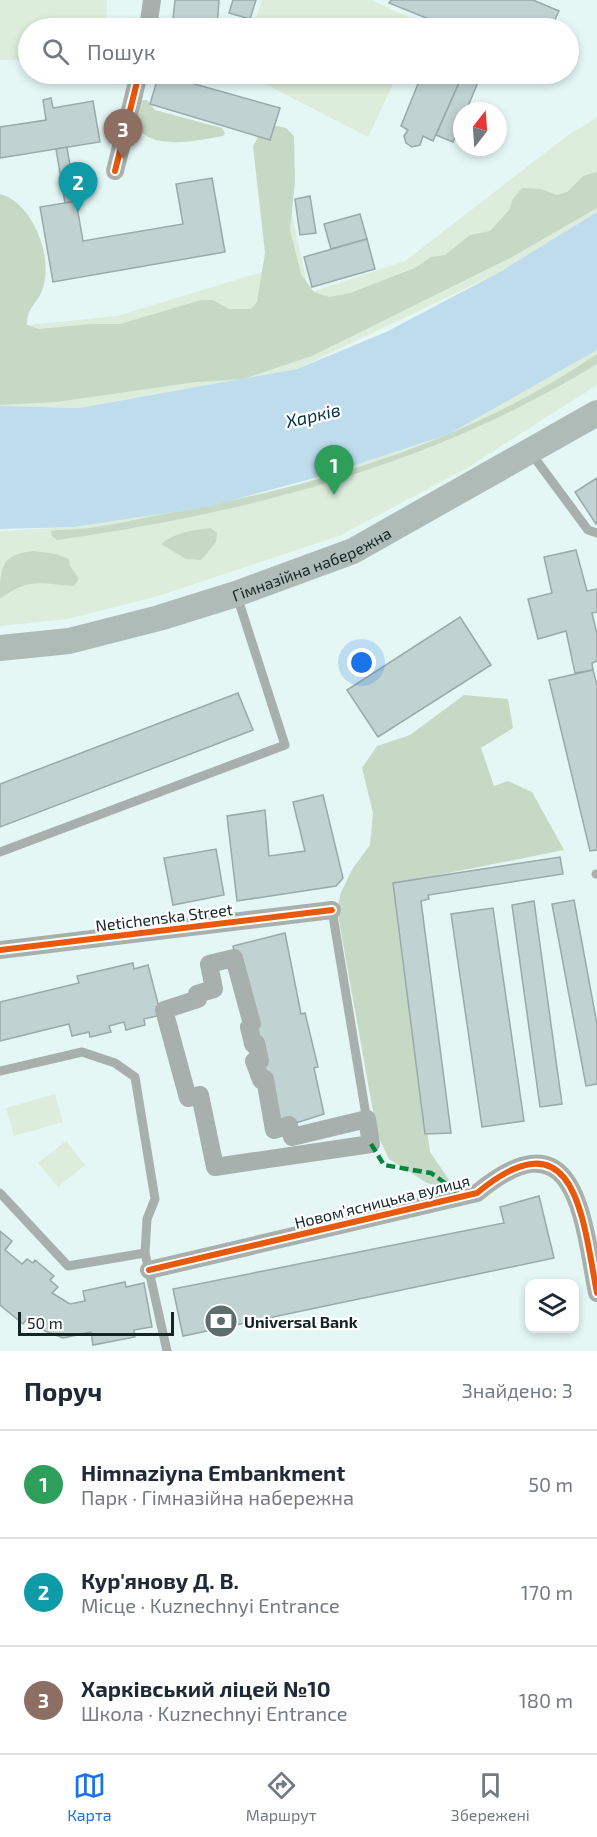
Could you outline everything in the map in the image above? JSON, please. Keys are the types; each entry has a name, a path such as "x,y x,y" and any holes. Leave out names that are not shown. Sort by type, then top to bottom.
{"main road":[{"name":"Гімназійна набережна","path":"0,648 69,641 159,618 236,594 353,551 597,413"}],"street":[{"path":"149,18 152,0"},
{"path":"115,171 137,84"},
{"name":"Netichenska Street","path":"0,950 332,910"},
{"path":"367,1119 292,1137 289,1125 274,1130 265,1079 261,1080 254,1062 261,1061 256,1043 253,1044 249,1027 252,1024 234,958 209,964 214,989 197,994 198,999 164,1010 188,1098 200,1095 215,1167 371,1144"},
{"name":"Новом’ясницька вулиця","path":"147,1261 477,1193 498,1176 528,1165 539,1164 561,1172 569,1180 578,1199 597,1293"}],"lane":[{"path":"530,451 588,530 597,533"},
{"path":"0,852 285,746 236,594"},
{"path":"332,910 371,1144"},
{"path":"0,1071 82,1052 115,1063 135,1077 155,1199 147,1220 147,1261 167,1351"},
{"path":"0,1193 68,1266 147,1261"}],"green space":[{"path":"0,0 107,0 106,18 18,18 18,60 0,60"},
{"path":"262,0 371,0 410,18 256,18"},
{"path":"265,84 393,84 368,137"},
{"path":"142,100 147,100 155,110 222,128 225,133 223,136 188,142 161,141 150,138 141,132 136,122 137,110"},
{"path":"597,118 597,212 498,273 297,369 79,408 0,406 0,328 117,316 262,272 290,204 309,293 405,261 571,133"},
{"path":"264,127 286,128 294,136 295,181 290,230 301,274 314,292 329,297 350,293 415,268 431,257 445,255 470,235 490,231 509,210 513,199 522,188 541,189 557,195 567,192 583,176 597,172 597,208 512,257 312,356 243,379 196,382 56,402 0,405 0,194 12,199 31,219 38,232 45,261 43,288 29,313 27,325 39,329 120,324 201,300 213,300 229,309 251,309 257,302 265,253 253,146"},
{"path":"597,350 597,385 467,468 339,536 158,596 67,619 0,626 0,531 74,527 116,521 203,507 299,484 449,434"},
{"path":"597,354 597,364 534,399 470,430 404,457 337,480 268,499 128,529 57,540 52,536 51,531 116,524 285,488 394,455 447,435 499,411"},
{"path":"211,528 217,533 216,542 201,560 186,559 161,544 178,534"},
{"path":"34,551 56,554 69,559 70,566 79,578 74,586 43,583 27,585 19,587 0,599 4,565 14,556"},
{"path":"464,695 508,699 513,728 481,748 494,786 508,781 532,792 564,850 393,884 430,1152 458,1193 427,1183 389,1159 377,1134 337,910 341,892 353,868 370,845 373,813 362,768 377,746 410,735"},
{"path":"55,1094 63,1122 14,1136 6,1108"},
{"path":"66,1141 85,1165 58,1187 38,1163"}],"water":[{"name":"Харків","path":"597,212 597,350 449,434 322,476 207,507 74,527 0,529 0,406 79,408 297,369 386,332 498,273"}],"building":[{"path":"175,0 219,0 218,18 173,18"},
{"path":"233,0 256,0 250,18 229,13"},
{"path":"391,0 533,0 559,11 556,18 426,18 389,3"},
{"path":"156,84 195,84 280,108 270,140 150,104"},
{"path":"418,84 459,84 433,141 423,136 420,145 412,147 406,143 404,136 408,130 401,126"},
{"path":"459,84 477,84 470,102 453,102 453,142 436,135"},
{"path":"51,98 53,108 93,101 100,142 0,158 0,127 46,120 43,100"},
{"path":"67,147 76,201 65,203 56,149"},
{"path":"212,178 225,252 53,282 40,207 76,201 83,241 183,224 176,184"},
{"path":"310,196 316,233 300,235 295,199"},
{"path":"360,214 367,239 331,249 324,224"},
{"path":"367,239 375,269 312,287 304,257"},
{"path":"597,478 597,523 596,524 575,492"},
{"path":"576,550 587,591 597,589 597,612 592,613 597,634 597,661 592,663 593,670 575,673 566,631 538,639 528,599 552,593 544,557"},
{"path":"460,617 491,665 378,737 347,690"},
{"path":"593,670 597,685 597,850 590,851 549,680"},
{"path":"238,693 253,730 0,827 0,784"},
{"path":"323,795 343,878 336,886 237,901 227,816 265,810 269,856 305,851 293,802"},
{"path":"216,849 224,895 173,905 164,858"},
{"path":"560,857 563,874 428,895 429,899 421,901 451,1133 425,1134 393,883"},
{"path":"574,900 597,1024 597,1084 586,1086 552,904"},
{"path":"534,901 562,1104 540,1107 512,905"},
{"path":"493,908 524,1121 482,1127 451,914"},
{"path":"285,933 301,1014 305,1013 318,1067 314,1068 324,1114 274,1130 233,946"},
{"path":"133,963 134,969 148,965 161,1015 144,1019 145,1025 126,1030 124,1022 109,1026 111,1032 90,1037 89,1032 72,1036 69,1024 0,1041 0,1002 79,983 77,976"},
{"path":"539,1196 554,1258 183,1336 173,1289 504,1223 500,1207"},
{"path":"0,1231 12,1241 5,1250 22,1264 27,1259 33,1263 35,1260 54,1276 50,1280 58,1287 52,1293 70,1304 85,1301 83,1291 125,1282 126,1287 144,1283 152,1327 134,1330 135,1337 93,1345 91,1332 63,1338 45,1331 28,1317 23,1324 0,1305"}],"marked path":[{"path":"371,1144 384,1165 431,1173 463,1196"}],"cycle path":[{"path":"115,171 137,84"},
{"path":"0,950 332,910"},
{"path":"149,1270 477,1193 510,1171 536,1164 555,1169 569,1185 579,1208 597,1293"}],"place":[{"name":"Харківський ліцей №10","path":"123,159"},
{"name":"Кур'янову Д. В.","path":"78,212"},
{"name":"Himnaziyna Embankment","path":"334,495"},
{"name":"Universal Bank","path":"221,1321"}]}
